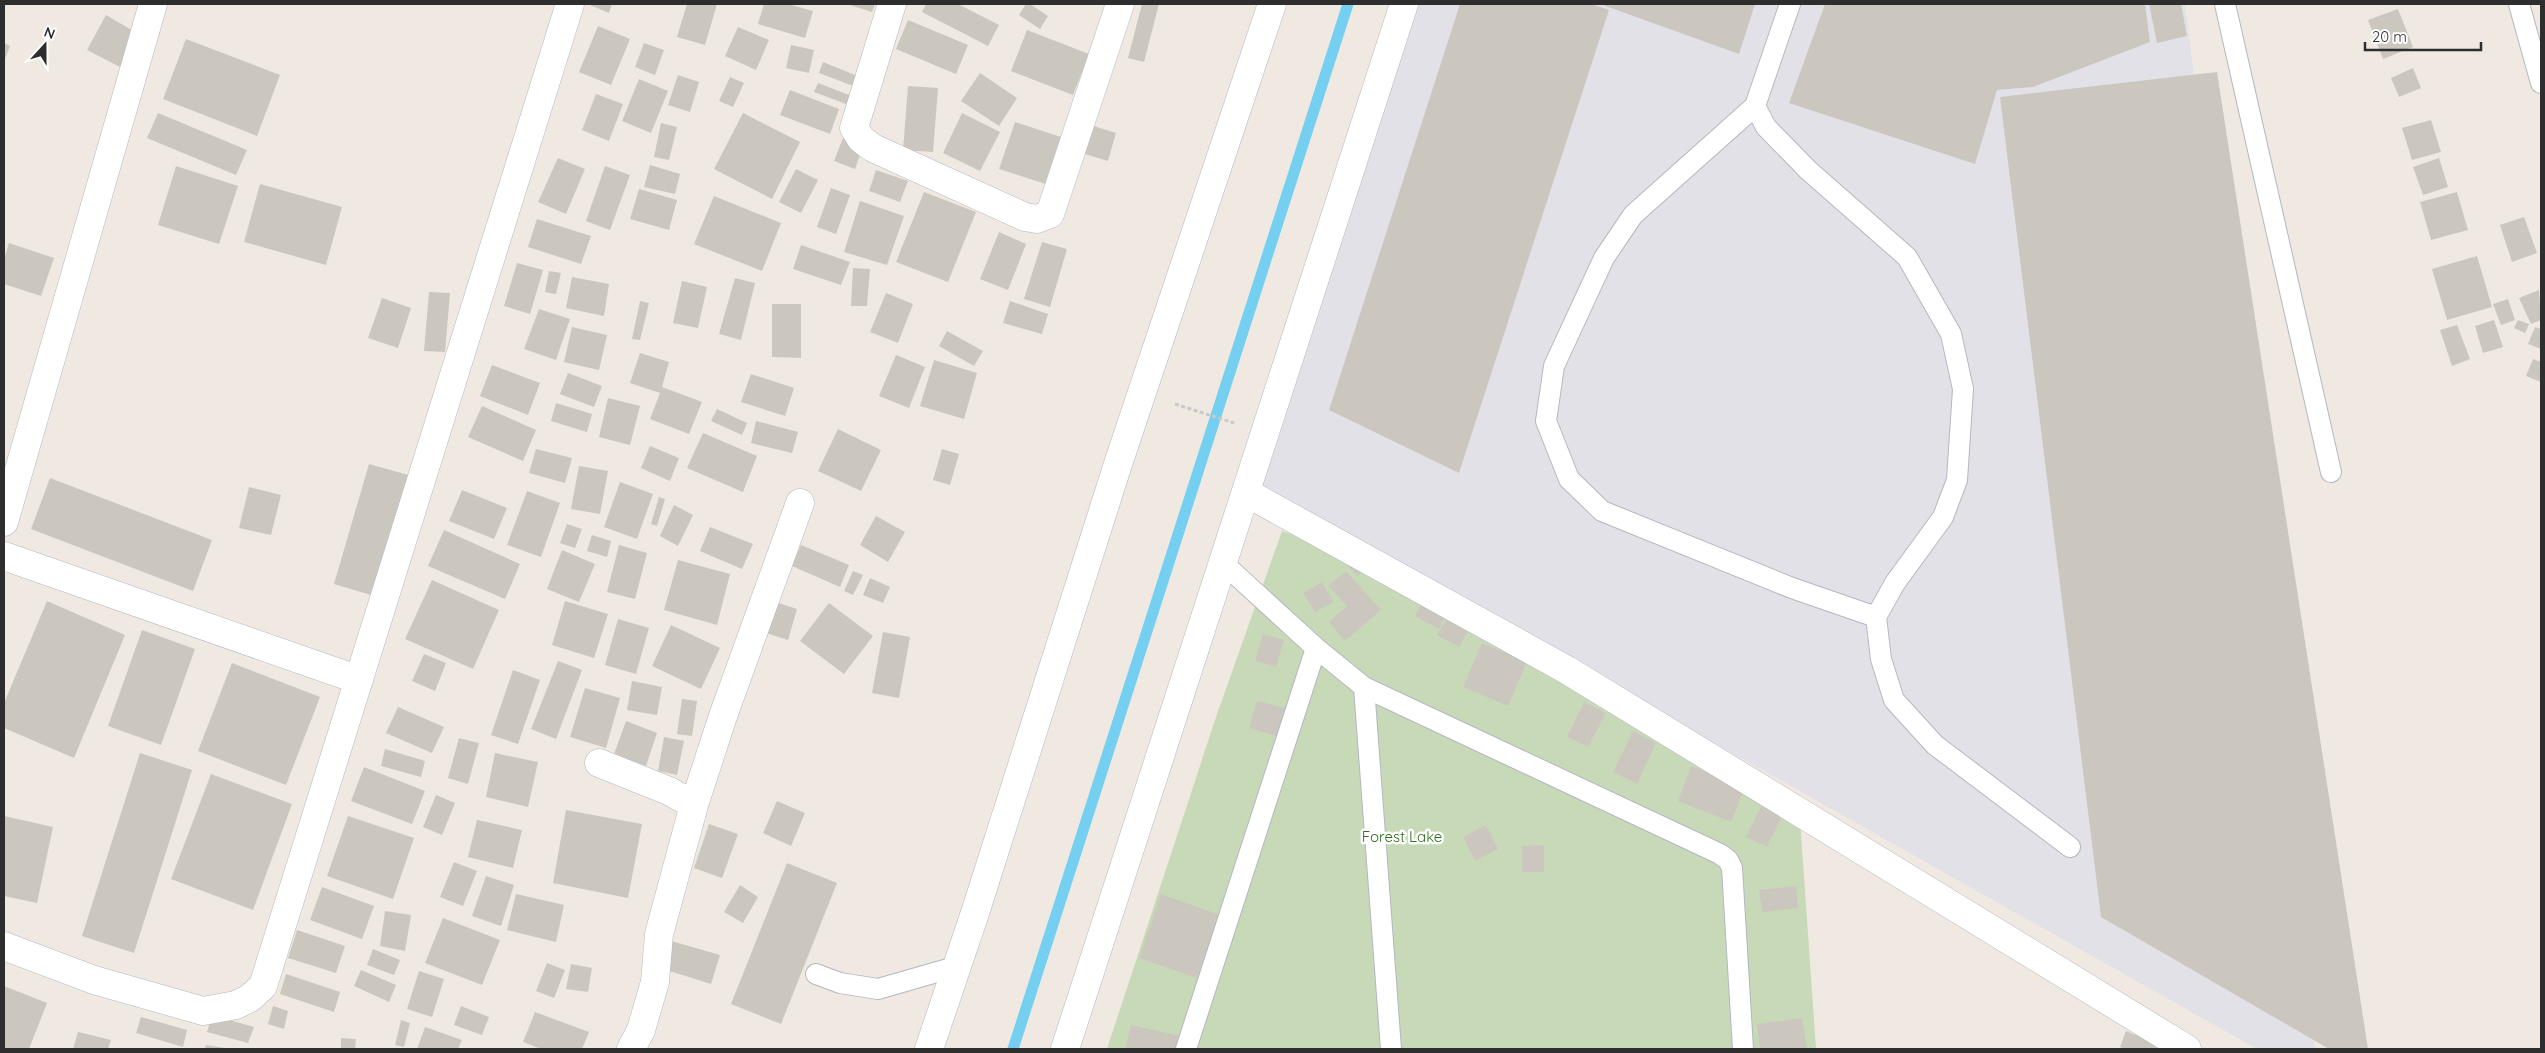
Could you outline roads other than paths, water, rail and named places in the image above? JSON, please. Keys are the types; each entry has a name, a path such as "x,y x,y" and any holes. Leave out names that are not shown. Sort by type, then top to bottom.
{"street":[{"path":"4,522 153,4"},
{"path":"4,946 94,980 203,1011 236,1005 250,998 263,986 570,4"},
{"path":"892,4 854,128 857,134 873,148 1025,217 1037,219 1050,214 1120,4"},
{"path":"929,1049 958,966 1118,464 1272,4"},
{"path":"1065,1049 1247,493 1404,4"},
{"path":"1247,493 1567,670 2187,1049"},
{"path":"631,1049 642,1030 655,982 659,934 694,805 723,716 800,503"},
{"path":"4,556 359,680"},
{"path":"599,763 669,791 694,805"}],"lane":[{"path":"1790,4 1755,106 1633,215 1604,258 1554,366 1546,421 1569,479 1602,511 1706,555 1876,617"},
{"path":"2225,4 2331,472"},
{"path":"2519,4 2541,83"},
{"path":"1755,106 1766,127 1808,170 1907,257 1951,334 1963,388 1957,480 1943,517 1895,583 1876,617 1881,659 1894,700 1935,745 2070,847"},
{"path":"1223,563 1316,648 1364,686 1720,854 1728,860 1732,868 1743,1049"},
{"path":"1186,1049 1316,648"},
{"path":"1364,686 1391,1049"},
{"path":"816,974 840,983 878,989 958,966"}],"waterway":[{"path":"1013,1049 1348,4"}],"park label":[{"name":"Forest Lake","path":"1402,836"}]}
